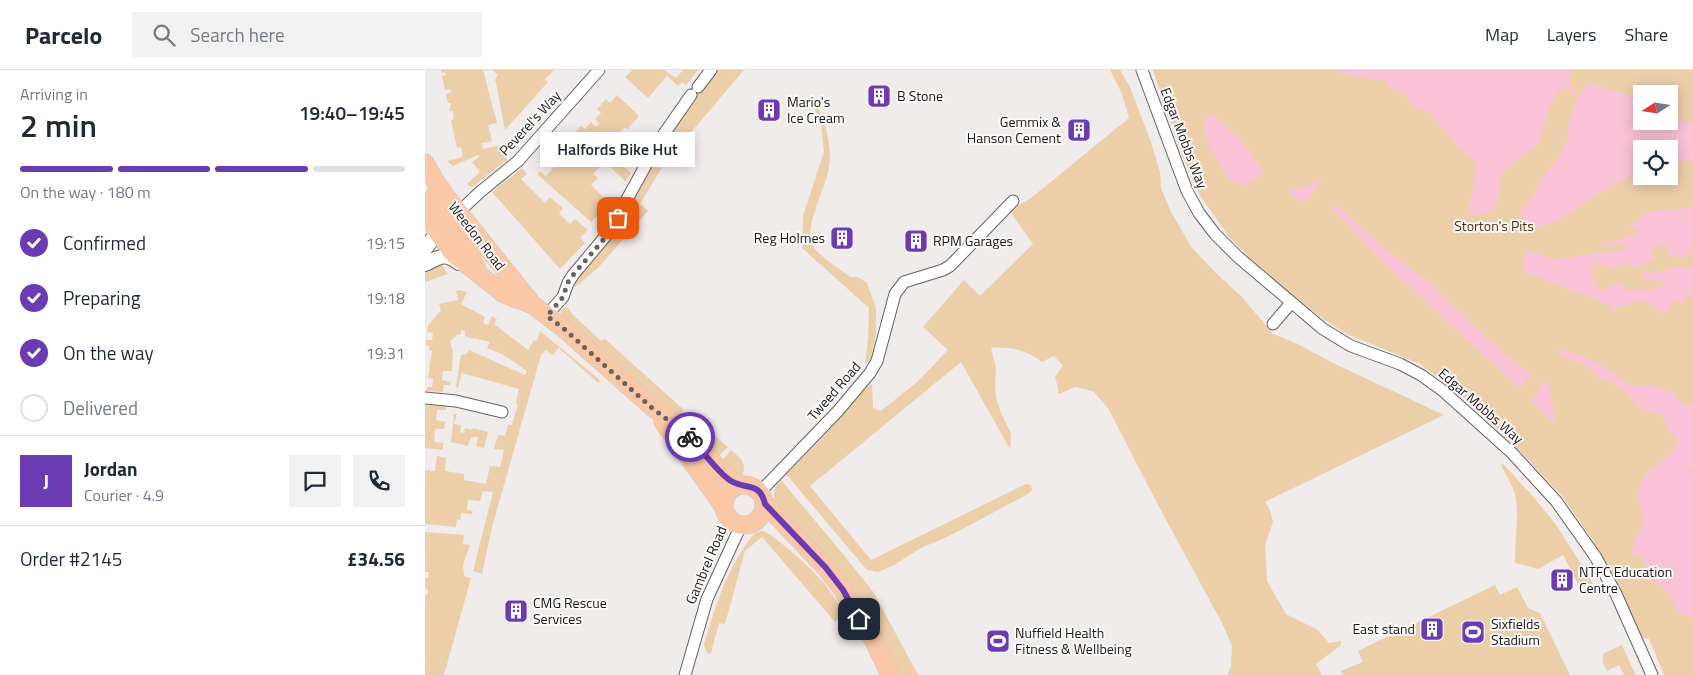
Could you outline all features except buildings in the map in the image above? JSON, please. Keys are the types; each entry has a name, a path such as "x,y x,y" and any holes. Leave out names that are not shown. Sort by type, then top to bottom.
{"main road":[{"name":"Weedon Road","path":"425,163 435,182 451,238"},
{"path":"425,172 452,229 451,238"},
{"name":"Weedon Road","path":"425,202 482,277 504,294 540,311 563,328 652,408 688,434 728,479 741,485"},
{"name":"Weedon Road","path":"451,238 482,242 540,311"},
{"path":"482,277 496,269 499,264"},
{"name":"Weedon Road","path":"652,408 724,507"},
{"path":"798,538 767,522 740,526 729,519 724,507 726,495 735,487 741,485 753,487 826,568 843,590 859,619 870,633 891,675"},
{"path":"757,522 764,510 762,498"},
{"path":"859,619 861,631 881,675"}],"street":[{"name":"Peverel's Way","path":"451,238 465,207 518,160 599,70"},
{"path":"540,311 563,297 568,282 609,232 659,140 711,70"},
{"name":"Edgar Mobbs Way","path":"1142,70 1182,178 1199,213 1224,244 1291,303 1334,336 1366,352 1400,364 1430,381 1481,424 1525,466 1568,516 1595,556 1616,594 1652,675"},
{"name":"Tweed Road","path":"762,498 870,373 877,361 895,294 904,282 950,266 1013,200"},
{"path":"425,249 434,237 451,238"},
{"path":"425,257 451,238"},
{"path":"425,264 451,238"},
{"path":"1273,324 1291,303"},
{"path":"425,398 456,401 502,412"},
{"name":"Gambrel Road","path":"685,675 707,599 740,526"}],"green space":[{"path":"441,70 483,70 497,123 488,125 492,141 482,143 483,149 501,145 505,150 502,153 507,160 472,187 467,184 480,172 472,162 479,157 478,155 453,166 447,161 463,157 461,147 457,148 451,120 454,119 453,111 449,111 451,103 448,103 446,94 451,93 450,89 445,90 442,76 446,75"},
{"path":"493,70 554,70 545,79 548,82 505,130 495,80 498,75"},
{"path":"632,70 664,70 676,78 683,70 698,70 686,85 682,82 678,86 667,76 648,98 625,77"},
{"path":"718,70 744,70 682,141 658,174 640,204 648,211 598,268 575,287 571,284 686,107"},
{"path":"1110,70 1120,70 1129,85 1151,142 1160,172 1161,188 1171,212 1192,248 1242,297 1273,334 1296,343 1333,363 1444,415 1265,502 1270,510 1273,522 1265,545 1267,581 1286,614 1318,630 1329,643 1341,641 1341,645 1316,664 1322,675 1228,675 1231,665 1232,646 1222,623 1108,408 1093,391 1075,387 1059,394 1055,376 1063,366 1054,356 1042,362 1030,354 1018,350 991,348 996,368 996,397 1001,413 1011,433 1010,449 961,362 810,486 871,560 1026,484 1031,485 1032,490 1028,494 951,535 921,548 894,565 878,572 867,570 786,474 820,440 866,388 872,384 873,408 881,411 917,382 948,350 923,327 964,280 980,296 1033,244 1011,213 1129,118 1122,94"},
{"name":"Storton's Pits","path":"1153,70 1693,70 1693,675 1664,675 1649,639 1641,637 1621,593 1592,539 1562,496 1522,453 1467,400 1420,364 1347,334 1319,316 1255,263 1229,237 1199,194 1180,150"},
{"path":"617,95 639,116 628,129 624,128 617,135 619,136 613,143 615,145 608,152 631,173 626,182 605,162 593,174 598,178 591,185 606,200 598,215 591,222 537,174 540,171 546,176 558,162 563,167 569,160 563,154 579,136 575,132 581,126 585,129 591,122 596,127 600,124 595,119 601,113 597,109 606,99 610,103"},
{"path":"810,98 815,100 824,124 830,150 829,167 813,219 811,240 814,248 831,263 850,277 858,277 867,283 876,308 876,333 871,359 865,364 869,308 802,248 803,216 824,152 821,124"},
{"path":"522,168 527,174 521,179 545,203 550,197 563,208 559,213 570,224 575,219 588,230 580,238 585,243 560,269 492,192"},
{"path":"440,262 448,274 425,282 425,268"},
{"path":"456,291 467,292 461,304 485,317 483,323 488,325 492,316 497,319 494,324 528,350 534,340 537,341 540,331 600,380 598,383 559,348 552,355 546,350 541,355 492,527 482,574 473,571 493,492 483,491 480,501 468,500 467,510 473,511 472,514 461,513 460,520 457,519 456,527 425,524 425,470 435,471 437,456 446,458 445,471 464,474 464,480 486,484 490,466 500,467 504,450 494,449 498,435 505,436 508,425 512,425 518,404 516,403 519,389 462,373 458,388 456,387 461,355 467,354 469,350 525,375 527,371 502,354 487,348 490,342 465,336 465,331 461,330 461,334 450,341 453,353 452,371 443,371 442,380 451,382 450,385 444,385 443,392 426,391 427,387 432,387 433,379 428,378 432,351 426,345 426,340 432,340 433,333 427,332 428,326 441,310 439,304 458,300"},
{"path":"568,307 572,314 601,341 605,339 684,410 677,417 561,320 562,309"},
{"path":"425,405 447,407 446,410 437,410 436,420 445,422 444,429 435,429 434,442 443,443 443,450 425,448"},
{"path":"454,414 457,414 454,424 461,425 460,432 464,433 465,428 472,430 473,428 488,432 484,448 476,446 478,437 471,437 468,446 451,442"},
{"path":"690,415 728,447 716,459 702,441 695,422 689,417"},
{"path":"731,450 743,462 742,477 735,478 720,463"},
{"path":"1503,464 1557,526 1597,590 1595,594 1588,586 1580,588 1563,555 1538,569 1515,563 1517,520 1515,494 1501,465"},
{"path":"781,480 874,593 918,675 892,675 774,503 774,491"},
{"path":"762,531 768,533 784,545 823,582 839,605 852,628 852,632 848,633 840,618 835,622 762,537 745,551 725,624 719,623 711,653 707,653 704,645 717,602 729,574 753,535"},
{"path":"425,532 464,535 463,544 470,545 463,565 464,576 471,578 444,675 425,675 425,596 429,592 425,587 425,578 428,578 429,572 425,572"},
{"name":"Sixfields Stadium","path":"1495,585 1500,595 1517,587 1528,608 1540,613 1570,675 1342,675 1341,671 1363,662 1358,651"},
{"path":"1622,645 1636,675 1624,675 1619,665 1607,671 1604,666 1604,653"}],"shaded area":[{"path":"1340,70 1571,70 1569,87 1559,90 1548,110 1539,144 1500,175 1498,198 1493,209 1481,214 1472,215 1468,210 1472,196 1476,162 1458,147 1429,112 1414,108 1405,94 1393,89 1383,79 1371,79 1341,73"},
{"path":"1589,83 1633,95 1633,130 1678,130 1678,119 1689,121 1693,127 1693,163 1688,160 1678,162 1678,140 1633,140 1633,175 1630,177 1614,184 1558,220 1541,227 1526,225 1520,212 1554,164 1566,143 1571,116 1578,97"},
{"path":"1210,113 1241,141 1264,171 1261,176 1245,186 1227,179 1205,135 1204,126"},
{"path":"1319,179 1321,180 1314,192 1303,201 1294,197 1288,191 1309,186"},
{"path":"1337,204 1382,247 1429,282 1492,343 1528,372 1529,376 1519,388 1377,256 1333,210"},
{"path":"1693,207 1693,247 1687,252 1688,257 1667,256 1669,249 1663,244 1650,252 1655,258 1641,267 1634,267 1627,262 1615,268 1597,263 1592,267 1593,278 1600,290 1624,282 1624,290 1649,290 1664,286 1662,281 1642,278 1641,273 1665,271 1673,267 1693,267 1693,295 1686,297 1682,304 1674,300 1669,309 1663,313 1648,302 1636,300 1630,303 1629,307 1620,305 1614,311 1610,304 1600,304 1598,299 1525,272 1523,262 1527,250 1554,259 1630,249 1625,244 1603,246 1602,242 1623,240 1626,236 1638,233 1637,228 1629,228 1650,211"},
{"path":"1558,349 1598,363 1629,385 1656,386 1661,390 1676,393 1680,402 1684,404 1693,404 1693,467 1689,467 1693,474 1693,617 1681,615 1676,611 1670,595 1650,576 1640,554 1632,556 1636,535 1642,529 1644,521 1637,493 1645,475 1676,447 1678,441 1673,433 1668,432 1665,420 1659,414 1656,412 1648,414 1610,380 1601,379 1589,367 1562,356"},
{"path":"1547,378 1552,399 1555,425 1530,401"}],"waterway":[{"path":"1569,87 1578,97"}],"way so far":[{"path":"618,218 604,239 573,275 568,282 563,297 547,316 563,328 652,408 690,437"}],"place":[{"name":"B Stone","path":"879,96"},
{"name":"Mario's Ice Cream","path":"769,110"},
{"name":"Gemmix & Hanson Cement","path":"1079,130"},
{"name":"Halfords Bike Hut","path":"618,218"},
{"name":"Reg Holmes","path":"842,238"},
{"name":"RPM Garages","path":"916,241"},
{"name":"NTFC Education Centre","path":"1562,580"},
{"name":"CMG Rescue Services","path":"516,611"},
{"name":"East stand","path":"1432,629"},
{"name":"Sixfields Stadium","path":"1473,632"},
{"name":"Nuffield Health Fitness & Wellbeing","path":"998,641"}],"route":[{"path":"690,437 728,479 741,485 753,487 760,492 765,504 826,568 843,590 859,619"}]}
